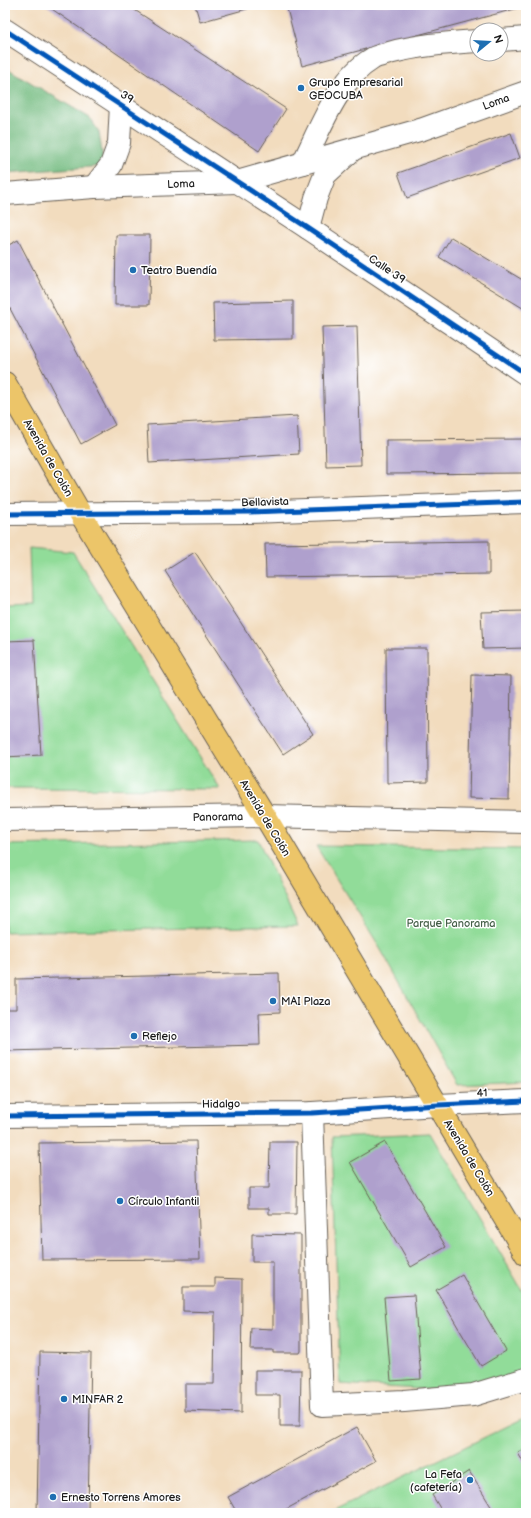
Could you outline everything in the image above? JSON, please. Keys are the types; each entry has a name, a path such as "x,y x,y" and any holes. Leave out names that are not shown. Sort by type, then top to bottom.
{"main road":[{"name":"Avenida de Colón","path":"5,382 80,513 265,816 526,1254"}],"street":[{"name":"39","path":"5,30 237,182"},
{"path":"509,39 526,38"},
{"path":"304,163 333,102 349,78 372,59 400,50 426,45 469,42"},
{"name":"Loma","path":"5,194 94,187 237,182 423,129 526,92"},
{"path":"94,187 111,165 119,143 121,105"},
{"name":"Loma","path":"308,228 316,198 325,175 352,150"},
{"name":"Calle 39","path":"237,182 526,374"},
{"name":"Bellavista","path":"5,514 250,512 526,502"},
{"name":"Panorama","path":"5,820 265,816 526,822"},
{"name":"41","path":"438,1104 526,1102"},
{"name":"Hidalgo","path":"5,1116 312,1113 438,1104"},
{"path":"312,1113 322,1406 473,1395 526,1379"}],"green space":[{"path":"5,67 90,118 99,132 104,166 5,173"},
{"path":"29,548 73,552 220,789 5,788 5,608 31,607"},
{"path":"258,840 298,926 5,932 5,845"},
{"name":"Parque Panorama","path":"316,846 526,849 526,1082 457,1085 381,950"},
{"path":"430,1133 526,1297 526,1371 481,1393 340,1384 332,1137"},
{"path":"526,1417 526,1513 330,1513"}],"building":[{"path":"46,5 127,5 286,109 259,151"},
{"path":"195,5 261,5 200,22"},
{"path":"286,5 526,5 526,6 302,66"},
{"path":"511,133 520,158 407,198 398,173"},
{"name":"Teatro Buendía","path":"116,235 150,235 149,305 115,305"},
{"path":"451,237 526,282 526,310 439,257"},
{"path":"18,240 115,425 81,444 5,299 5,247"},
{"path":"293,301 293,339 214,340 213,303"},
{"path":"357,326 361,465 326,466 322,327"},
{"path":"297,416 299,454 149,463 147,425"},
{"path":"526,439 526,473 386,474 386,440"},
{"path":"489,541 489,574 266,577 265,544"},
{"path":"195,552 313,734 283,754 165,571"},
{"path":"526,611 526,648 483,649 481,612"},
{"path":"34,640 41,755 5,757 5,641"},
{"path":"386,648 427,648 428,782 387,783"},
{"path":"472,675 511,676 509,799 469,798"},
{"path":"279,973 280,1012 259,1013 260,1045 5,1051 5,1009 16,1009 16,979"},
{"name":"Círculo Infantil","path":"196,1141 200,1259 42,1260 39,1143"},
{"path":"270,1142 297,1142 296,1214 269,1214 269,1208 249,1208 249,1188 269,1188"},
{"path":"385,1142 446,1247 411,1267 350,1162"},
{"path":"252,1234 301,1235 300,1353 273,1353 273,1350 250,1350 251,1328 273,1329 273,1262 252,1262"},
{"path":"462,1275 506,1351 481,1366 436,1290"},
{"path":"215,1278 242,1279 241,1413 185,1411 185,1384 214,1384 215,1312 183,1311 183,1287 215,1287"},
{"path":"414,1295 421,1379 391,1381 384,1297"},
{"name":"MINFAR 2","path":"40,1352 91,1353 88,1513 37,1513"},
{"path":"255,1370 301,1370 300,1426 280,1426 280,1395 255,1395"},
{"path":"357,1427 376,1461 279,1513 237,1513 228,1497"},
{"path":"526,1448 526,1467 518,1453"},
{"path":"469,1471 495,1513 443,1513 432,1495"}],"cycle path":[{"path":"5,30 308,228 526,374"},
{"path":"5,514 250,512 526,502"},
{"path":"5,1116 312,1113 526,1101"}],"place":[{"name":"Grupo Empresarial GEOCUBA","path":"301,88"},
{"name":"Teatro Buendía","path":"133,270"},
{"name":"MAI Plaza","path":"273,1001"},
{"name":"Reflejo","path":"134,1036"},
{"name":"Círculo Infantil","path":"120,1201"},
{"name":"MINFAR 2","path":"64,1399"},
{"name":"La Fefa (cafetería)","path":"470,1480"},
{"name":"Ernesto Torrens Amores","path":"53,1497"}]}
